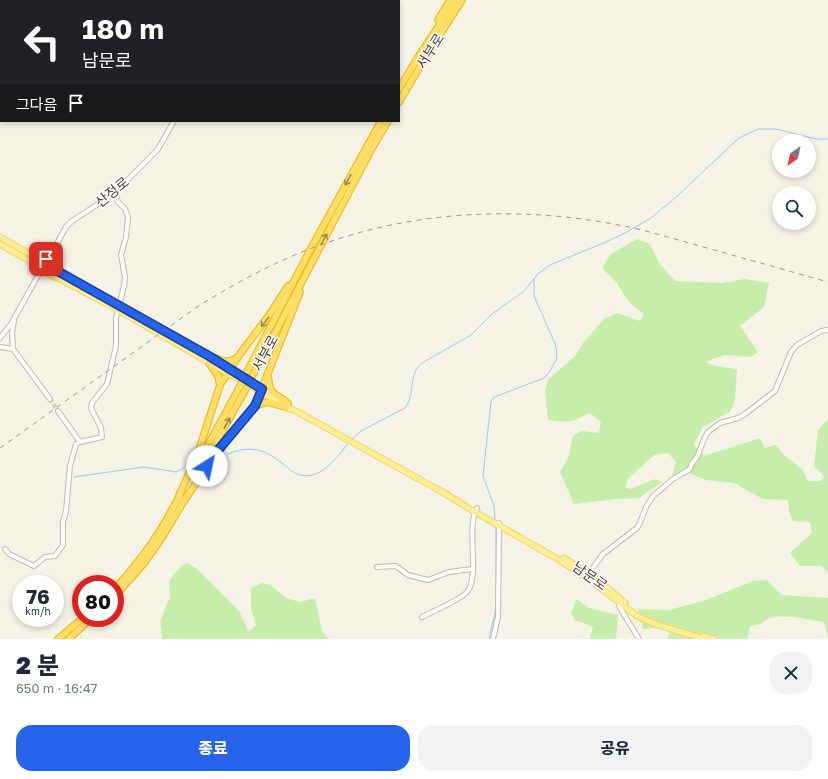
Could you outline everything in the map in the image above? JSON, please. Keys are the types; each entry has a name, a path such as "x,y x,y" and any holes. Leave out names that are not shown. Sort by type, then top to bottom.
{"highway":[{"path":"416,58 450,0"},
{"name":"서부로","path":"400,87 416,58 456,0"},
{"name":"서부로","path":"400,100 462,0"},
{"path":"425,58 466,0"},
{"name":"서부로","path":"124,586 145,562 163,536 308,254 379,122"},
{"name":"서부로","path":"124,578 149,547 181,500 243,394 371,150 387,122"},
{"path":"181,500 220,385 237,358 270,314 308,254"},
{"path":"181,500 214,455 255,406 315,257"},
{"path":"220,385 218,376 209,359 215,357 227,362 237,358"},
{"path":"255,406 267,402 287,406 286,401 273,392 270,388 267,377"},
{"path":"58,639 72,627"},
{"path":"69,639 82,627"}],"main road":[{"name":"남문로","path":"2,242 40,260 48,260"},
{"name":"남문로","path":"2,242 41,271 118,308"},
{"path":"40,260 38,263 41,271 50,271 52,267 48,260"},
{"name":"남문로","path":"52,267 118,308 209,359 290,409 476,510 587,575 621,602 639,614 654,621 714,639"},
{"name":"남문로","path":"621,602 632,613 646,621 706,639"}],"street":[{"name":"산정로","path":"48,260 66,227 72,221 115,193 158,149 173,122"},
{"path":"6,548 9,554 34,566 45,557 55,556 60,551 63,543 63,522 66,511 70,466 75,447 80,442 102,436 101,428 91,408 92,403 107,384 110,374 116,346 118,308 125,277 121,255 126,237 128,217 125,209 118,202 115,193"},
{"path":"0,338 14,318 41,271"},
{"path":"14,318 12,333 13,348 50,399"},
{"path":"587,575 603,554 637,528 646,507 653,496 673,480 690,470 692,464 698,457 708,432 720,423 738,418 745,414 775,391 791,352 797,345 821,330 828,330"},
{"path":"0,347 13,348"},
{"path":"58,411 80,442"},
{"path":"422,617 465,594 472,584 472,519 476,510"},
{"path":"493,639 498,617 496,522"},
{"path":"377,567 396,566 408,575 428,580 449,572 472,568"},
{"path":"621,602 620,608 638,639"}],"green space":[{"path":"637,239 650,244 659,263 675,281 722,283 745,279 769,283 764,307 740,326 758,352 750,357 724,355 706,362 737,370 735,399 731,411 703,427 694,444 704,456 760,438 765,448 776,445 784,455 802,469 808,481 821,481 825,477 814,466 818,430 828,419 828,572 822,566 800,566 790,553 812,533 810,522 793,521 789,511 788,500 763,499 734,483 706,480 685,470 672,476 676,462 668,453 654,455 628,479 625,487 630,489 656,479 662,482 639,498 574,504 560,472 568,459 573,436 582,431 599,433 601,422 590,413 572,421 562,422 548,420 545,391 548,380 576,355 583,343 604,319 618,313 640,321 644,314 629,302 616,282 602,268 611,254"},
{"path":"187,563 197,569 239,611 249,632 256,625 251,609 251,588 262,583 270,585 286,598 300,602 315,598 322,631 329,639 162,639 160,621 170,597 169,581 180,567"},
{"path":"767,580 782,595 828,598 828,639 824,622 785,617 773,617 758,625 750,626 747,639 668,639 670,627 643,629 638,609 669,610 706,600 753,581"},
{"path":"577,599 589,608 618,615 616,639 590,639 593,627 575,620 571,613"}],"waterway":[{"path":"351,440 361,431 405,408 410,397 413,379 417,368 422,363 471,335 492,314 523,292 538,274 550,265 606,242 651,218 675,198 739,138 758,129 776,129 816,139 828,139"},
{"path":"495,521 494,506 483,476 491,402 493,398 497,396 544,378 550,371 557,358 556,346 534,296 534,279"},
{"path":"228,454 236,451 250,449 256,450 269,454 291,471 305,476 313,475 327,467 334,461 349,442"},
{"path":"74,477 144,467 176,472 184,468 194,450"},
{"path":"489,639 496,609 496,526"}],"tunnel":[{"path":"50,399 58,411"}],"railway":[{"path":"0,448 197,307 224,291 265,269 307,250 348,236 390,225 433,218 477,214 521,214 564,217 608,223 650,232 828,282"}],"route":[{"path":"46,259 50,262 52,267 61,273 209,356 262,389 255,406 214,455 207,466"}]}
